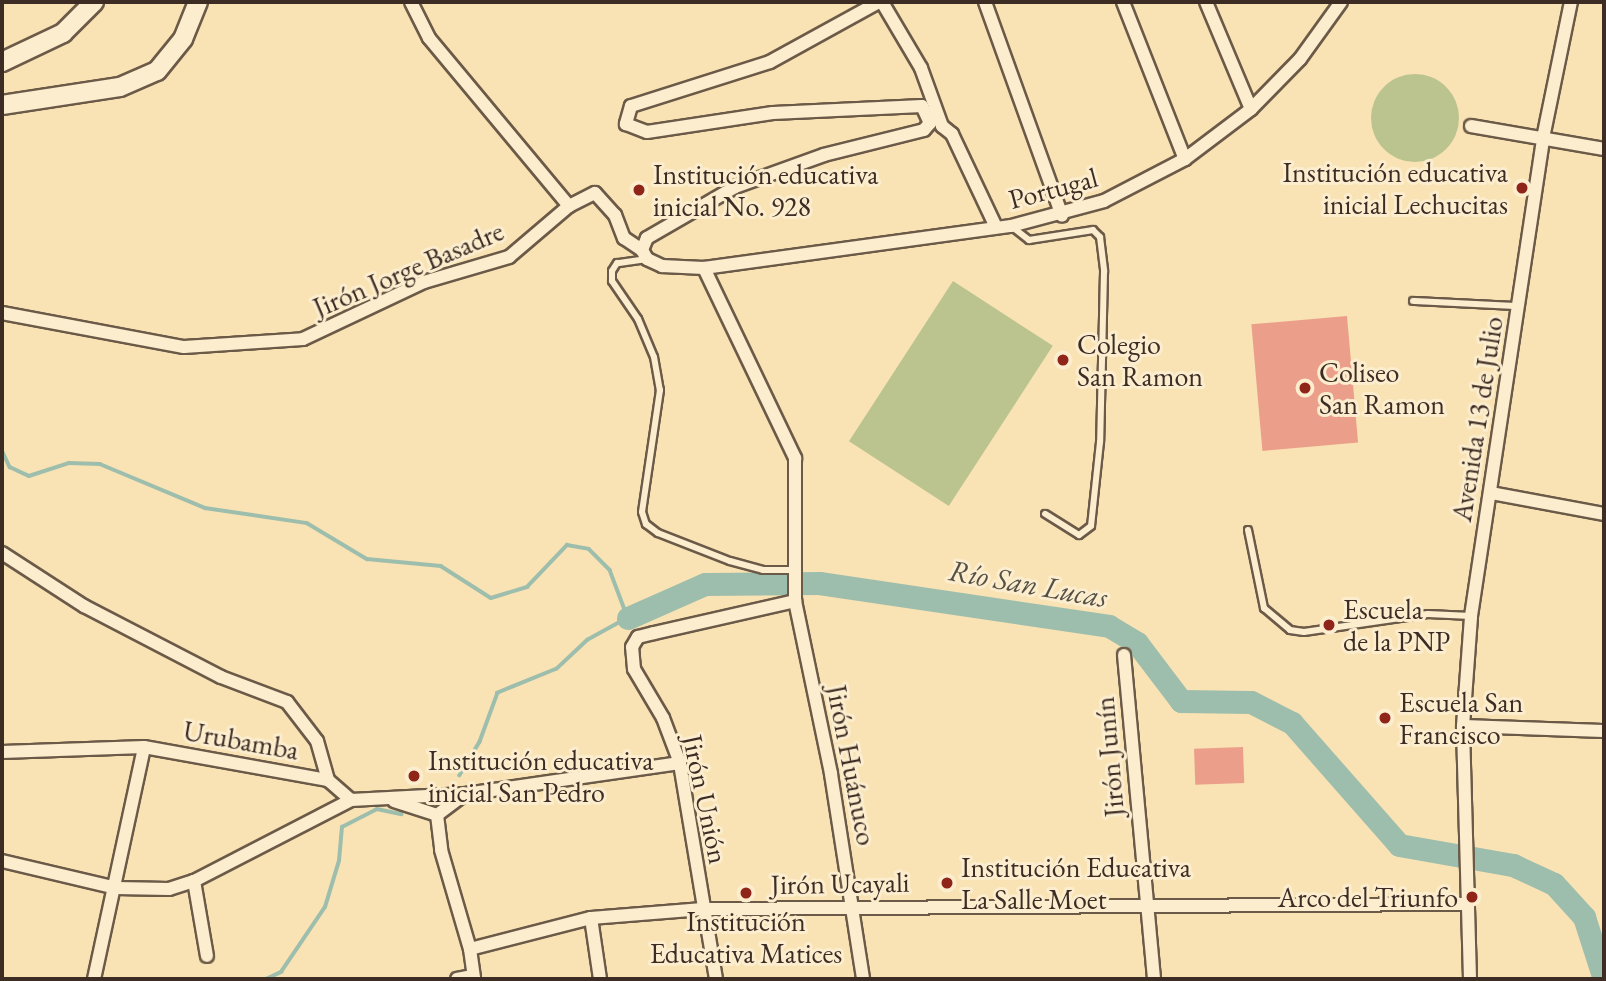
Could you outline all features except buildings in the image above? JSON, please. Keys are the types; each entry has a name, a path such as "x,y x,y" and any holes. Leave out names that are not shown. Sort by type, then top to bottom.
{"street":[{"path":"2,62 63,33 94,2"},
{"path":"2,105 120,87 157,71 183,39 198,2"},
{"path":"411,2 445,59 569,206 594,193 603,198 624,238 645,255"},
{"path":"936,124 921,68 881,2 770,62 631,106 625,124 647,132 773,113 922,106 936,124 952,134 996,227"},
{"path":"985,2 1062,216"},
{"path":"1123,2 1185,159"},
{"path":"1206,2 1251,109"},
{"name":"Portugal","path":"645,255 662,266 705,268 1011,226 1062,216 1133,188 1185,159 1251,109 1300,59 1340,2"},
{"name":"Avenida 13 de Julio","path":"1470,979 1465,888 1463,726 1471,615 1543,138 1571,2"},
{"path":"645,255 647,238 735,187 824,155 924,130 936,124"},
{"path":"1471,126 1604,149"},
{"name":"Jirón Jorge Basadre","path":"2,313 184,347 303,339 424,282 509,257 569,206"},
{"name":"Jirón Huánuco","path":"705,268 795,458 795,597 831,774 863,979"},
{"path":"1491,493 1604,514"},
{"path":"2,553 84,606 221,677 287,702 317,741 328,780"},
{"name":"Jirón Unión","path":"716,979 680,763 663,718 634,669 632,647 638,637 795,597"},
{"name":"Jirón Junín","path":"1124,656 1154,979"},
{"path":"1463,726 1604,731"},
{"path":"94,979 116,888 144,747"},
{"name":"Urubamba","path":"2,752 144,747 328,780 351,800"},
{"path":"2,861 116,888 169,888 194,881 351,800 465,794 680,763"},
{"path":"437,815 465,794"},
{"path":"387,799 437,815"},
{"path":"437,815 441,850 470,949 473,978 457,979"},
{"path":"194,881 207,956"},
{"name":"Jirón Ucayali","path":"470,949 591,918 703,909 1466,904"},
{"path":"591,918 600,979"}],"lane":[{"path":"1011,226 1029,240 1093,230 1100,237 1104,272 1100,442 1091,526 1079,536 1045,514"},
{"path":"645,255 617,264 612,271 612,281 638,319 654,357 660,390 642,512 646,524 658,533 730,561 763,570 793,574"},
{"path":"1413,302 1519,306"},
{"path":"1248,530 1264,608 1290,630 1304,632 1428,614 1471,615"}],"green space":[{"path":"1415,74 1440,81 1452,93 1459,118 1452,143 1440,155 1415,162 1390,155 1378,143 1371,118 1378,93 1390,81"},
{"path":"953,281 1053,346 949,506 849,441"}],"waterway":[{"path":"2,450 10,467 29,476 69,463 100,464 205,508 307,523 367,559 441,566 491,598 527,587 567,545 589,549 610,570 628,618 588,640 557,669 498,693 480,742 460,775"},
{"name":"Río San Lucas","path":"628,618 705,584 819,583 1109,626 1137,643 1181,701 1251,702 1292,723 1399,845 1513,865 1554,884 1584,917 1604,979"},
{"path":"266,979 281,972 325,907 339,861 342,827 377,809 401,814"}],"place":[{"name":"Institución educativa inicial Lechucitas","path":"1522,188"},
{"name":"Institución educativa inicial No. 928","path":"639,190"},
{"name":"Colegio San Ramon","path":"1063,360"},
{"name":"Coliseo San Ramon","path":"1305,388"},
{"name":"Escuela de la PNP","path":"1329,625"},
{"name":"Escuela San Francisco","path":"1385,718"},
{"name":"Institución educativa inicial San Pedro","path":"414,776"},
{"name":"Institución Educativa La Salle Moet","path":"947,883"},
{"name":"Institución Educativa Matices","path":"746,893"},
{"name":"Arco del Triunfo","path":"1472,897"}]}
